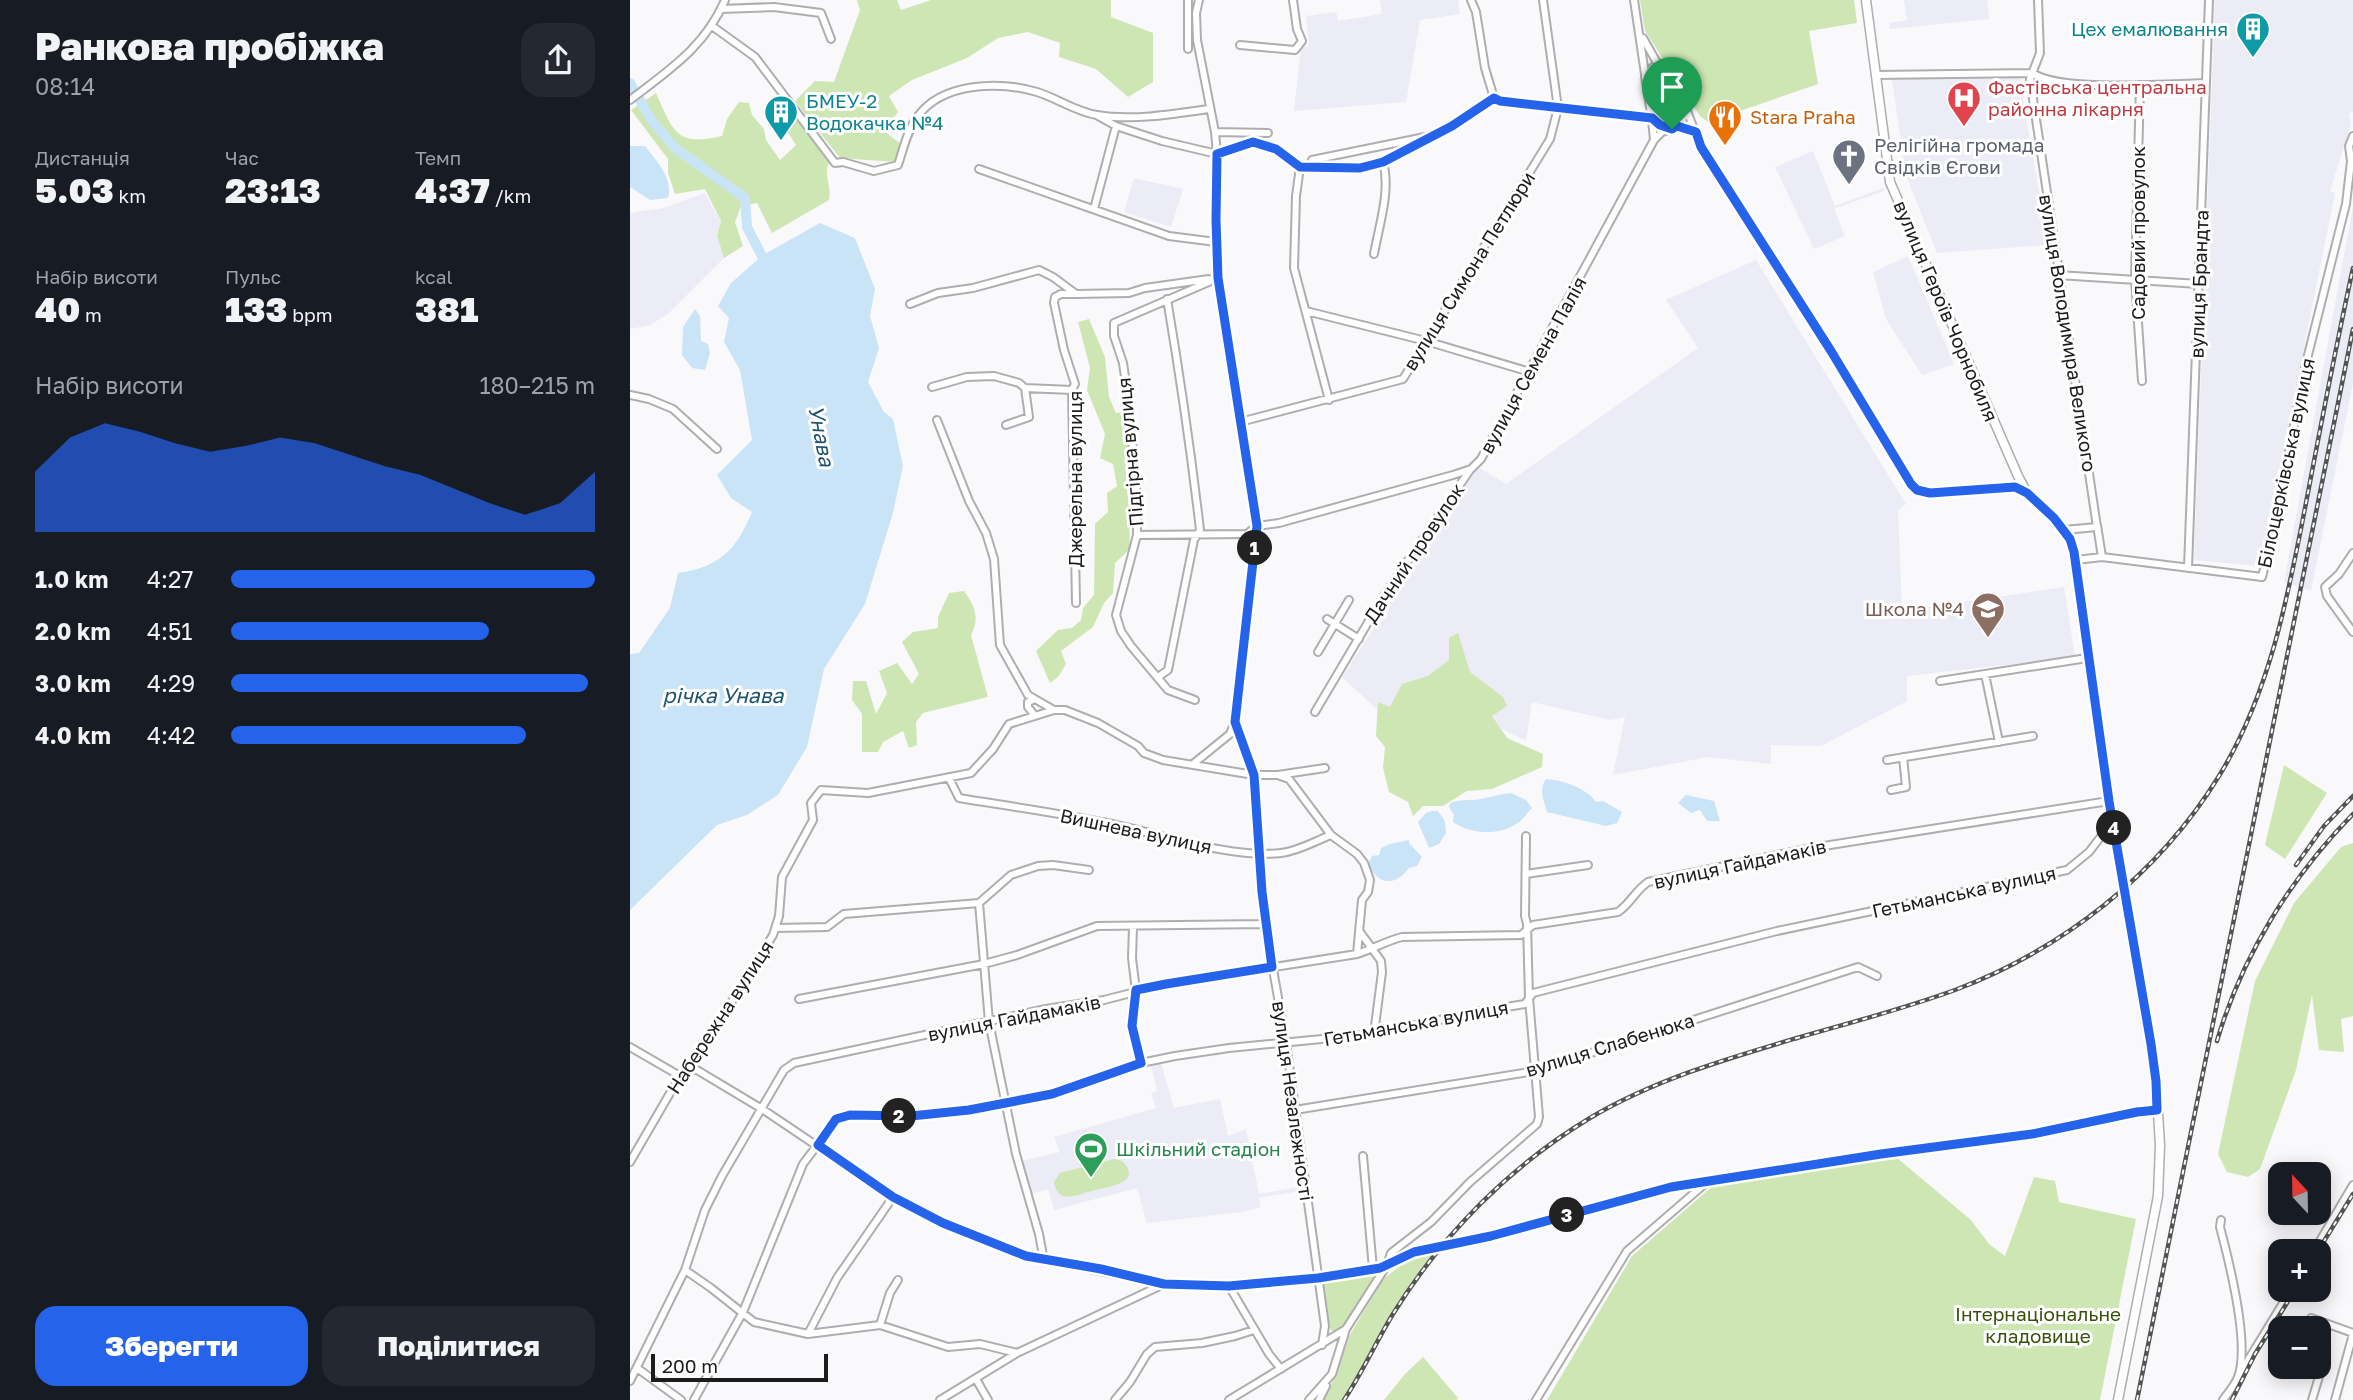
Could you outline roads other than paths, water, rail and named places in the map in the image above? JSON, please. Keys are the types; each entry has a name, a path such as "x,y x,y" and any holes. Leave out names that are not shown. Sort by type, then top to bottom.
{"main road":[{"name":"вулиця Героїв Чорнобиля","path":"1866,0 1890,182 2027,493"},
{"path":"2027,493 2064,530 2070,539 2076,561 2087,658 2156,1081 2160,1145 2158,1196 2118,1400"}],"street":[{"path":"630,100 694,50 712,26 725,0"},
{"path":"1188,0 1188,49"},
{"name":"вулиця Незалежності","path":"1199,0 1195,26 1217,154 1218,278 1257,526 1235,722 1254,775 1265,924 1286,1044 1325,1326 1322,1345"},
{"path":"1240,45 1295,50 1302,41 1297,29 1293,0"},
{"path":"1471,0 1476,12 1485,68 1494,98 1500,101 1652,119 1696,132"},
{"name":"вулиця Симона Петлюри","path":"1240,422 1403,379 1550,139 1558,108 1542,0"},
{"path":"1634,0 1654,140"},
{"name":"вулиця Володимира Великого","path":"2038,0 2040,53 2029,73 2102,557"},
{"name":"вулиця Брандта","path":"2188,568 2209,0"},
{"path":"721,9 774,7 821,13 831,39"},
{"path":"712,26 755,57 835,163 843,162 874,170 898,165 917,116 938,97 968,89 1001,85 1038,92 1097,115 1116,126 1217,154 1253,142 1276,149 1300,167 1360,168 1383,162 1452,126 1494,98"},
{"path":"1640,33 1687,111 1701,147 1917,490 1934,493 2011,486 2027,493"},
{"path":"1645,74 1653,67 1661,69"},
{"path":"1876,75 2029,73 2039,78 2070,83 2206,83"},
{"name":"Садовий провулок","path":"2140,85 2135,279 2143,381"},
{"path":"1097,115 1159,116 1209,108"},
{"path":"1654,140 1662,132 1674,127 1687,111"},
{"path":"1094,209 1116,126"},
{"path":"1215,132 1268,134"},
{"path":"1312,160 1430,136"},
{"name":"Білоцерківська вулиця","path":"2076,561 2102,557 2262,578 2306,363 2346,204 2351,161 2349,146 2353,136"},
{"name":"вулиця Семена Палія","path":"1137,535 1247,534 1257,526 1279,523 1471,469 1481,459 1530,372 1654,140"},
{"path":"1374,254 1383,204 1386,173 1383,162"},
{"path":"1300,167 1296,197 1294,268 1329,400"},
{"path":"979,169 1169,236 1216,242"},
{"path":"910,304 938,293 973,288 1039,270 1054,277 1076,294 1129,293 1146,288 1218,278"},
{"path":"2059,275 2199,285"},
{"name":"Підгірна вулиця","path":"1195,700 1168,690 1130,646 1116,615 1137,535 1137,499 1130,413 1123,363 1114,336 1114,323 1218,278"},
{"name":"Джерельна вулиця","path":"1076,294 1058,294 1054,303 1064,350 1075,384 1072,390 1076,603"},
{"path":"1158,677 1168,670 1194,540 1200,530 1189,430 1167,299"},
{"path":"1306,311 1426,341 1530,372"},
{"path":"932,387 967,377 994,376 1019,383 1025,388 1072,390"},
{"path":"1006,425 1029,417 1025,388"},
{"path":"630,395 673,409 717,449"},
{"path":"937,420 969,501 986,533 994,559 1000,645 1021,684 1033,699 1054,710"},
{"name":"Дачний провулок","path":"1315,712 1390,587 1471,469"},
{"path":"2064,530 2098,527"},
{"path":"2353,553 2339,574 2325,587 2327,596 2353,632"},
{"name":"Дачний провулок","path":"1318,652 1330,621 1349,600"},
{"name":"Дачний провулок","path":"1330,621 1359,639"},
{"path":"1940,681 2087,658"},
{"path":"1985,674 1999,742"},
{"path":"1033,699 1028,702 1028,707 1035,716"},
{"path":"948,778 971,773 993,749 1009,724 1054,710 1065,710 1098,723 1153,758 1254,775 1278,775 1325,768"},
{"path":"1193,764 1230,734 1235,722"},
{"path":"1886,760 2033,736"},
{"path":"1891,790 1906,787 1903,757"},
{"path":"1278,775 1289,779 1331,835 1357,854 1364,863 1370,880 1368,891 1362,900 1357,954"},
{"name":"Набережна вулиця","path":"630,1162 680,1076 690,1069 764,952 779,916 782,877 813,820 811,803 821,790 868,793 948,778"},
{"name":"Вишнева вулиця","path":"948,778 959,798 1107,823 1228,850 1261,854 1293,851 1331,835"},
{"name":"вулиця Гайдамаків","path":"630,1381 685,1270 705,1210 722,1175 784,1070 793,1063 1046,1009 1104,1000 1166,984 1357,954 1402,937 1514,936 1524,934 1533,925 1618,912 1629,905 1637,889 1648,882 1811,848 2109,801"},
{"name":"Гетьманська вулиця","path":"694,1400 743,1312 803,1164 836,1119 850,1115 911,1116 969,1110 1052,1094 1141,1063 1229,1048 1374,1034 1481,1010 1525,1004 1533,993 1777,931 2067,870 2089,852 2113,821"},
{"path":"1319,1400 1335,1366 1346,1329 1387,1265 1391,1253 1431,1222 1470,1182 1537,1124 1539,1117 1525,916 1526,836"},
{"path":"776,928 827,927 844,914 979,903 1011,875 1024,869 1053,865 1089,870"},
{"path":"1526,874 1588,865"},
{"path":"979,903 989,1022 1016,1154 1044,1261"},
{"path":"799,999 984,964 1091,928 1161,924 1265,924"},
{"path":"1133,927 1132,958 1136,990 1132,1026 1141,1063"},
{"path":"1360,932 1381,961 1374,1034"},
{"name":"вулиця Слабенюка","path":"1295,1110 1535,1071 1858,967 1877,976"},
{"path":"630,1047 680,1076"},
{"path":"690,1069 698,1070 762,1109 893,1197 943,1223 1044,1261 1101,1269 1164,1284 1229,1286 1318,1278 1373,1269 1414,1252 1521,1228 1634,1196 1708,1180 2032,1134 2157,1110"},
{"path":"1363,1156 1373,1269"},
{"path":"1536,1400 1628,1251 1708,1180"},
{"path":"2321,1239 2353,1185"},
{"path":"808,1334 837,1278 893,1197"},
{"path":"2221,1220 2220,1227 2233,1275 2242,1351 2238,1377"},
{"path":"685,1270 754,1322 808,1334 880,1325 948,1347 980,1344 1017,1353"},
{"path":"880,1325 890,1293 898,1280"},
{"path":"940,1400 1017,1353 1164,1284"},
{"path":"1229,1286 1281,1369"},
{"path":"2223,1400 2284,1302"},
{"path":"2331,1326 2353,1334 2335,1400"},
{"path":"1115,1400 1147,1354 1155,1348 1202,1343 1254,1329"},
{"path":"1229,1400 1346,1329"},
{"path":"637,1368 681,1400"},
{"path":"976,1379 988,1400"},
{"path":"2312,1400 2318,1379"},
{"path":"1309,1400 1328,1381"}],"water":[{"path":"630,146 645,146 659,164 668,184 668,198 650,200 630,187"},
{"name":"річка Унава","path":"820,223 855,238 875,289 870,316 879,348 868,382 884,412 893,419 903,466 893,513 865,604 824,669 807,747 778,795 747,815 717,825 630,910 630,654 639,653 670,608 678,573 705,566 725,554 740,537 752,512 731,498 717,475 752,440 740,370 724,342 729,318 718,306 731,283 763,255"},
{"path":"695,309 700,316 701,341 708,344 710,353 705,370 692,368 682,355 683,327"},
{"path":"1546,779 1574,786 1596,802 1603,801 1622,812 1617,823 1606,826 1547,812 1542,791"},
{"path":"1511,793 1526,800 1532,808 1521,821 1509,828 1484,832 1467,829 1453,822 1450,803"},
{"path":"1686,795 1714,801 1720,821 1707,821 1700,810 1691,813 1678,803"},
{"path":"1438,811 1445,821 1446,833 1439,844 1429,848 1418,822 1426,813"},
{"path":"1409,840 1422,857 1417,866 1409,868 1393,881 1382,880 1372,871 1368,864 1372,856 1379,855 1381,848"}],"waterway":[{"name":"Унава","path":"630,83 652,121 675,148 745,198 747,227 768,268"}],"railway":[{"path":"1344,1400 1393,1314 1433,1257 1505,1180 1561,1137 1639,1092 1691,1072 1916,1003 1995,973 2033,953 2105,905 2167,845 2195,812 2219,776 2237,744 2264,678 2292,573 2353,268"},
{"path":"2137,1400 2353,329"},
{"path":"2296,865 2324,826 2353,796"},
{"path":"2217,1041 2240,979 2271,919 2309,864 2353,814"},
{"path":"2325,1239 2353,1194"},
{"path":"2232,1400 2255,1354 2288,1302"}],"place":[{"name":"Цех емалювання","path":"2253,59"},
{"name":"Фастівська центральна районна лікарня","path":"1964,128"},
{"name":"БМЕУ-2 Водокачка №4","path":"781,142"},
{"name":"Stara Praha","path":"1725,147"},
{"name":"Релігійна громада Свідків Єгови","path":"1849,186"},
{"name":"Школа №4","path":"1988,639"},
{"name":"Шкільний стадіон","path":"1091,1179"}],"park label":[{"name":"Інтернаціональне кладовище","path":"2038,1325"}]}
